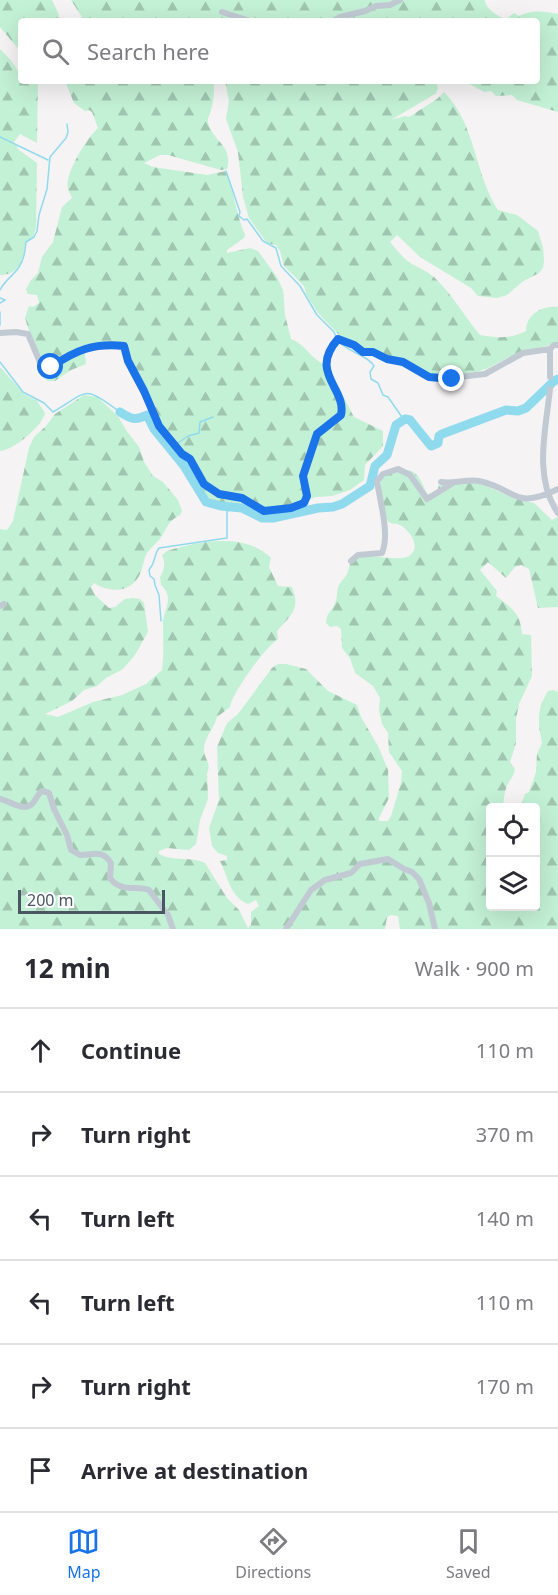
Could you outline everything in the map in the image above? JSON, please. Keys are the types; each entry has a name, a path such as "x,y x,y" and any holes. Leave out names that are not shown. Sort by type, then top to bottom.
{"street":[{"path":"338,18 400,0"},
{"path":"222,12 241,18"},
{"path":"0,333 28,334 39,360 48,367 67,356 84,350 101,346 124,346 128,361 159,426 182,454 190,459 204,484 219,494 237,496 258,508 270,511 291,508 304,503 307,496 303,476 317,434 341,415 341,407 328,375 327,360 328,354 338,339 354,345 363,352 373,352 387,359 408,364 429,377 441,379 485,374 523,353 550,349 558,345"},
{"path":"550,349 550,377"},
{"path":"550,389 544,466 548,494 558,513"},
{"path":"351,561 358,555 382,554 384,549 385,522 380,509 377,481 383,474 398,469 411,475 428,499 453,483"},
{"path":"441,482 453,483 470,480 481,482 497,486 515,497 529,499 536,499 558,489"},
{"path":"0,799 24,807 32,804 42,791 49,793 71,850 80,855 97,852 105,856 111,863 110,878 114,883 131,889 150,890 168,915 173,929"},
{"path":"286,929 315,886 325,880 351,873 360,864 388,859 412,872 419,879 429,903 435,929"}],"green space":[{"path":"0,0 52,0 59,15 58,18 18,18 18,48 0,27"},
{"path":"71,0 485,0 492,12 504,18 81,18"},
{"path":"534,12 558,14 558,112 517,100 512,95 496,96 491,91 484,92 469,84 540,84 540,18 507,18 514,13 519,16"},
{"path":"0,49 16,68 18,84 38,84 37,143 20,134 14,142 19,150 37,163 36,227 33,237 26,242 22,259 16,269 0,275"},
{"path":"66,84 214,84 208,123 225,149 227,169 221,170 168,155 160,155 144,163 153,167 207,175 226,171 245,235 227,250 227,253 250,248 258,251 277,277 283,290 285,315 291,339 325,365 329,382 339,388 354,417 383,431 383,446 365,465 364,480 350,490 332,496 316,497 283,511 266,513 238,503 218,502 202,493 182,450 162,428 126,347 84,348 86,364 71,370 55,381 48,381 38,373 34,347 25,318 29,306 33,307 39,303 37,295 28,294 26,289 38,273 42,257 53,242 62,207 72,198 68,182 73,166 98,128 92,112 85,111 74,103"},
{"path":"226,84 437,84 438,89 435,94 391,120 409,117 444,92 463,119 490,196 498,210 517,215 538,231 543,248 543,268 507,295 497,298 478,296 471,288 420,257 397,235 390,242 406,260 437,280 480,335 503,337 520,334 526,331 529,320 536,312 541,309 558,307 558,343 517,353 488,368 452,377 431,376 364,349 341,337 318,313 306,294 304,286 284,266 276,245 267,243 249,218 243,197 238,152 226,119 229,101"},
{"path":"0,367 24,394 37,401 45,413 39,424 27,436 12,447 0,451"},
{"path":"84,395 97,397 118,416 139,447 144,462 153,476 163,482 178,500 182,511 148,551 135,582 119,590 106,589 94,583 91,587 95,595 109,608 115,607 125,599 140,599 144,603 148,632 135,655 123,669 97,686 84,690 72,701 45,714 58,717 93,702 122,695 146,684 162,670 163,620 168,595 161,585 160,577 164,567 162,555 167,551 208,542 222,541 248,545 271,558 269,567 278,586 292,587 295,606 277,631 278,639 250,670 230,707 217,717 204,745 204,753 209,766 208,799 200,820 196,844 189,850 167,848 159,851 159,854 176,859 205,863 227,898 239,910 248,928 251,925 251,912 259,906 256,900 248,904 242,901 233,891 220,861 227,860 227,856 218,853 212,846 209,828 219,800 217,747 227,723 238,714 272,668 278,664 286,664 306,669 328,691 357,705 388,770 389,798 379,821 388,821 391,816 401,783 402,771 389,752 388,733 382,724 379,710 380,698 373,686 355,673 350,658 342,648 341,629 337,626 330,627 326,623 327,616 336,601 338,587 352,561 366,556 401,558 413,552 415,545 412,537 400,525 389,522 385,517 380,499 382,477 398,471 410,470 419,478 427,494 437,492 439,485 472,482 515,499 534,503 552,520 558,515 558,607 538,608 529,569 521,565 515,567 506,578 488,562 480,570 497,591 496,596 517,616 522,634 531,635 532,676 519,704 516,719 516,743 510,762 515,771 506,788 503,803 486,803 486,911 540,911 540,803 522,802 525,794 529,792 536,772 537,754 542,743 539,727 541,704 548,691 554,690 558,692 558,929 400,929 398,916 391,915 387,917 385,929 0,929 0,529 7,530 13,521 29,448 34,437 55,414"}],"waterway":[{"path":"0,290 19,267 26,242 34,237 37,231 47,189 50,157 66,138 67,124"},
{"path":"0,137 48,160"},
{"path":"226,171 240,212 239,216 244,220 247,219 263,241 276,248 281,266 300,286 317,315 336,337"},
{"path":"0,298 5,300 0,303"},
{"path":"0,312 0,325"},
{"path":"338,341 374,366 370,372 371,379 378,383 383,395 388,397 404,420"},
{"path":"0,362 23,392 44,403 53,412 80,395 86,394 92,394 120,412"},
{"path":"120,412 133,418 147,415 154,429 184,466 206,502 242,508 262,518 273,518 333,507 342,504 370,486 375,466 387,455 396,425 405,419 410,420 431,446 438,443 439,436 442,434 506,410 518,411 526,408 558,379"},
{"path":"178,443 188,436 199,433 200,422 213,417"},
{"path":"161,621 159,595 149,570 157,551 159,548 227,538 227,512 231,506"}],"route":[{"path":"51,367 67,356 84,350 101,346 124,346 128,361 132,365 159,426 174,442 176,448 192,461 204,484 212,491 237,496 264,511 301,506 306,500 303,476 317,434 341,415 342,410 328,375 327,360 328,354 338,339 354,345 363,352 373,352 387,359 408,364 429,377 452,379"}]}
